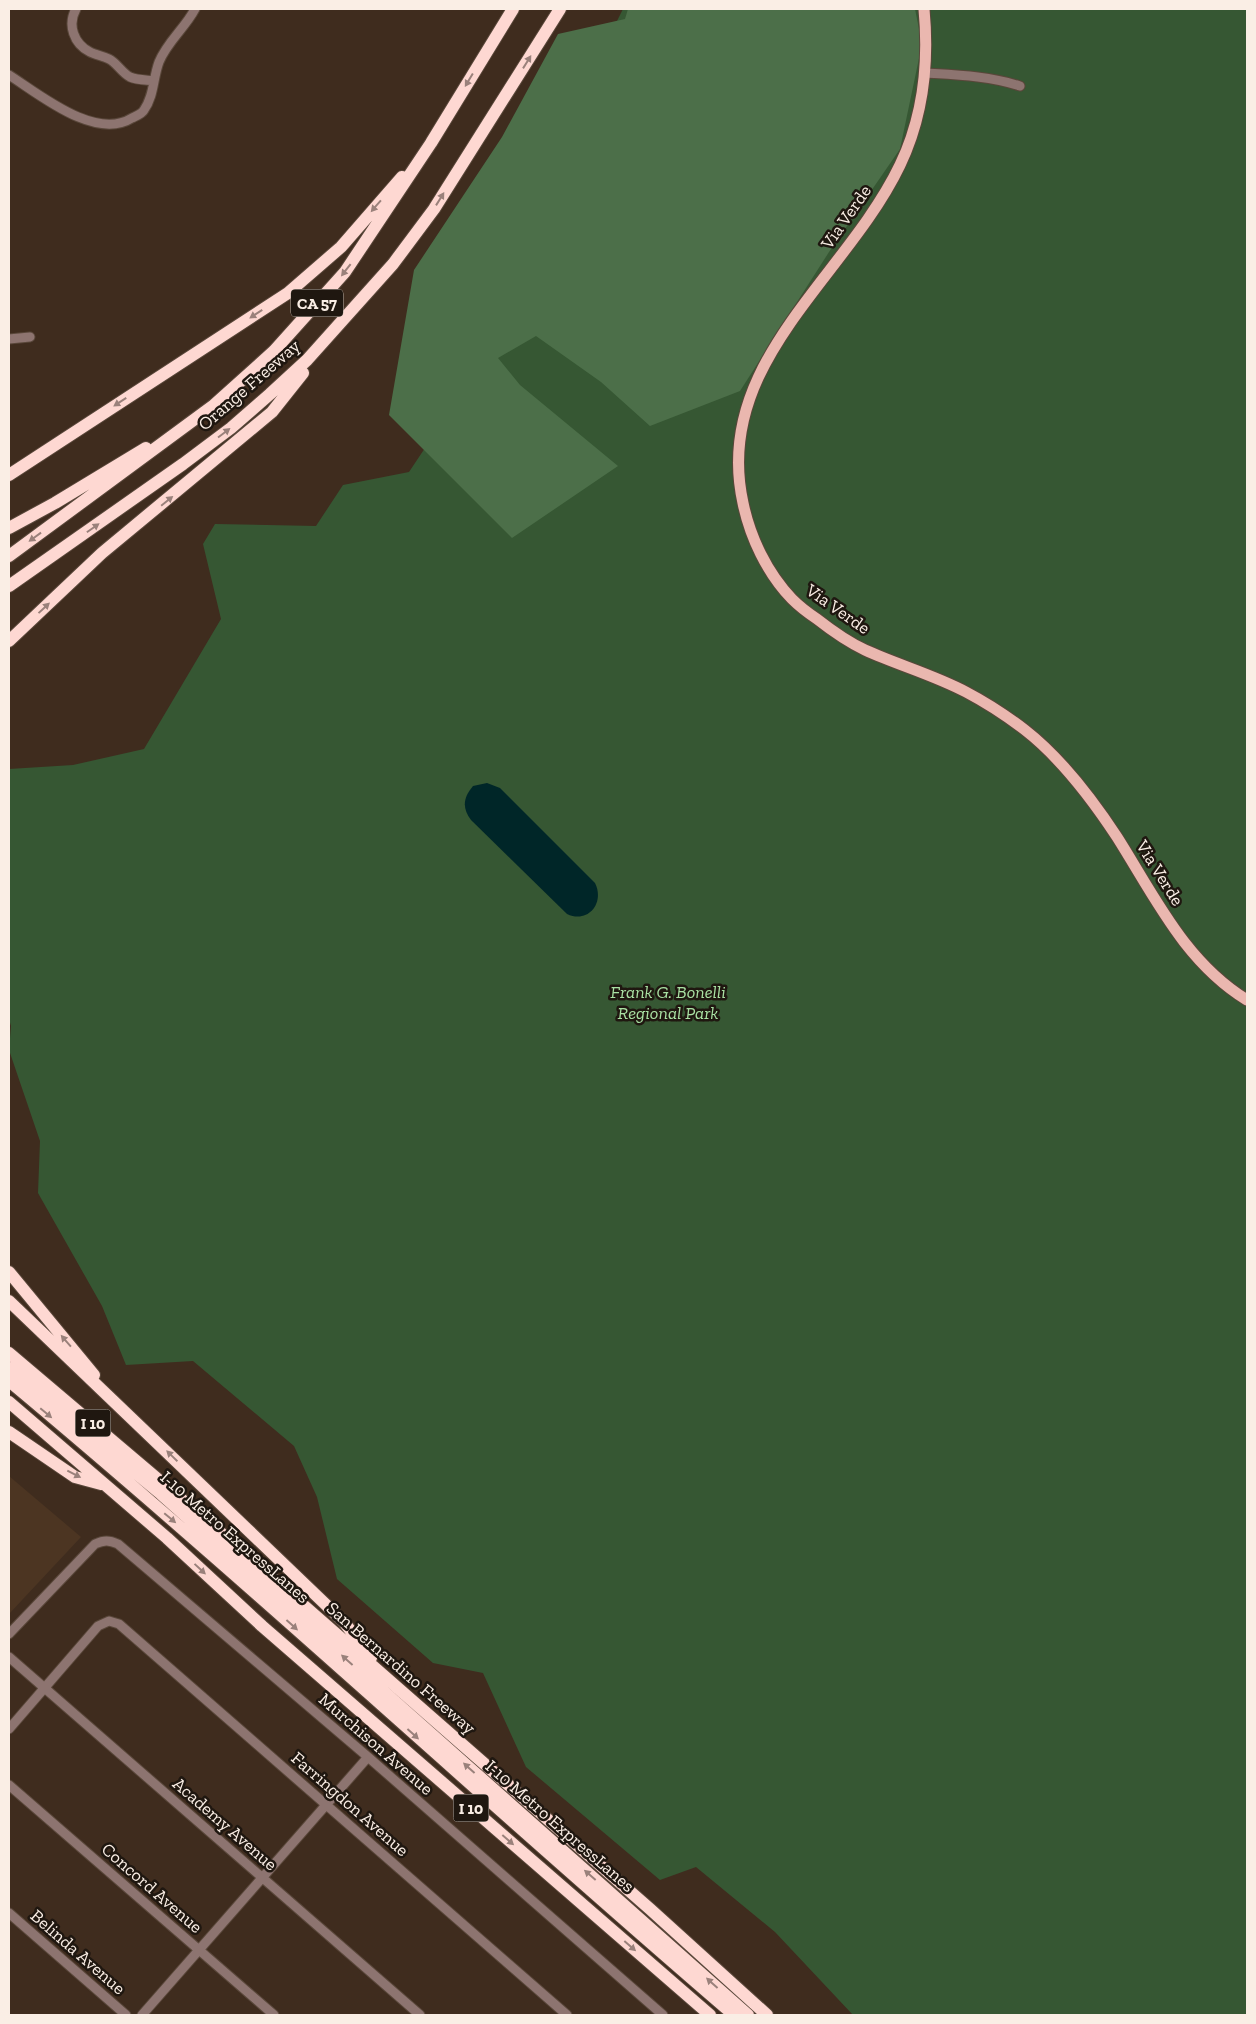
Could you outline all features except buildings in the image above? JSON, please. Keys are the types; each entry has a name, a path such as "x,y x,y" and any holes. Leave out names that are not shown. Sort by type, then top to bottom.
{"highway":[{"name":"Orange Freeway","path":"9,556 214,405 274,352 345,272 431,143 513,9"},
{"name":"Orange Freeway","path":"9,586 231,428 307,360 393,264 434,208 560,9"},
{"path":"9,475 288,294 341,247 431,143"},
{"path":"9,641 102,553 272,412 344,319"},
{"path":"9,528 55,503 142,449 173,436"},
{"path":"9,592 53,556"},
{"path":"9,1272 85,1363 107,1393"},
{"path":"9,1301 344,1622 388,1680"},
{"name":"San Bernardino Freeway","path":"9,1353 123,1448 650,1909 767,2015"},
{"name":"I-10 Metro ExpressLanes","path":"9,1368 161,1494 748,2015"},
{"name":"I-10 Metro ExpressLanes","path":"9,1381 222,1562 518,1827 734,2015"},
{"name":"I 10","path":"9,1402 167,1538 262,1626 710,2015"},
{"path":"9,1432 75,1476 105,1485"}],"main road":[{"name":"Via Verde","path":"924,9 926,40 925,73 921,101 913,132 900,164 871,216 792,319 761,369 750,392 741,428 738,466 740,491 752,536 772,573 792,599 824,624 861,648 966,692 1025,730 1054,756 1085,793 1116,835 1167,919 1196,957 1228,988 1247,1000"}],"street":[{"path":"76,9 72,26 74,36 80,45 90,52 109,59 129,76 154,80"},
{"path":"9,75 69,114 104,125 126,122 143,111 150,97 159,62 168,45 188,21 195,9"},
{"path":"925,73 980,76 1003,80 1020,86"},
{"path":"9,339 30,338"},
{"name":"Murchison Avenue","path":"9,1634 95,1544 102,1541 111,1541 124,1548 368,1757 663,2015"},
{"name":"Farringdon Avenue","path":"45,1688 98,1626 109,1622 119,1624 567,2015"},
{"name":"Academy Avenue","path":"9,1657 420,2015"},
{"path":"9,1729 45,1688"},
{"path":"142,2015 368,1757"},
{"name":"Concord Avenue","path":"9,1785 274,2015"},
{"name":"Belinda Avenue","path":"9,1913 126,2015"}],"shaded area":[{"path":"9,1476 81,1537 9,1614"}],"green space":[{"name":"Frank G. Bonelli Regional Park","path":"623,9 1247,9 1247,2015 853,2015 775,1932 696,1867 660,1880 526,1767 483,1673 433,1663 337,1579 317,1497 294,1446 193,1361 126,1365 102,1306 38,1193 40,1141 9,1050 11,1026 9,1019 9,769 73,765 144,749 221,619 203,544 215,524 316,526 343,485 409,472 433,436 582,91"},
{"path":"628,9 915,9 922,44 900,149 829,252 740,391 650,426 601,382 536,336 498,358 520,385 618,466 512,538 389,415 414,270 502,137 558,34 625,19"}],"water":[{"path":"487,783 500,788 595,883 598,890 598,898 593,910 582,916 567,914 471,820 465,807 467,795 473,786"}]}
